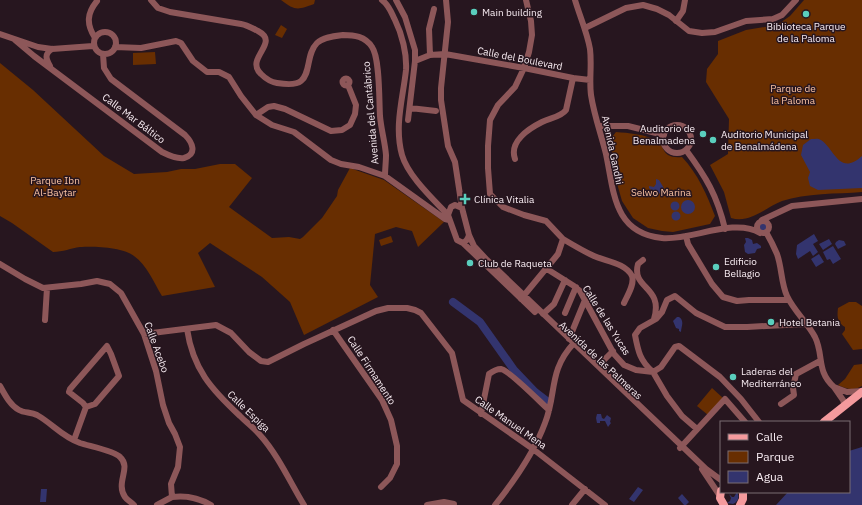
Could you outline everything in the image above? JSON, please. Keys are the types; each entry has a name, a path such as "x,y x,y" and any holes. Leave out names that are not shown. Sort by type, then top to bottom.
{"main road":[{"path":"825,421 862,392"},
{"path":"834,421 862,398"},
{"path":"740,505 744,493"}],"street":[{"path":"95,38 89,25 89,15 98,0"},
{"name":"Avenida del Cantábrico","path":"151,0 158,8 170,12 247,25 262,33 266,42 256,62 256,67 264,77 276,83 295,84 301,82 306,72 308,57 317,43 325,39 335,36 354,35 368,42 372,47 376,60 380,116 386,155 385,176"},
{"path":"382,0 388,4 404,47 406,69 401,97 399,124 402,154 410,172 448,218"},
{"path":"396,0 405,17 415,50 408,120"},
{"path":"432,198 462,208 455,162 448,146 440,88 448,22 446,0"},
{"path":"526,0 532,34 529,52 524,68 514,87 498,105 490,120 488,146 490,194 503,207 546,221 563,239 594,256 620,266 627,271 632,277 633,284 624,303"},
{"name":"Avenida Gandhi","path":"575,0 585,28 591,60 590,80 593,106 599,126 612,191 616,203 628,223 641,233 668,239 716,229 746,228 763,232"},
{"path":"676,21 683,11 685,0"},
{"path":"585,28 626,8 636,5 647,5 657,9 689,31 702,33 715,32 746,21 773,20 782,15 796,0"},
{"path":"430,55 429,29 434,9"},
{"path":"0,34 38,47 52,49 93,46 103,54 110,53 116,44 114,37 108,33 101,33 95,38 93,46"},
{"path":"15,40 50,68"},
{"path":"115,47 141,48 176,41 181,43 193,61 207,72 219,72 229,77 241,96 256,115 272,126 294,132 331,160 341,164 359,167 385,176 445,219 448,218"},
{"path":"50,68 46,55 52,49"},
{"name":"Calle Mar Báltico","path":"50,68 162,152 177,158 184,158 193,149 191,140 111,79 104,68 103,54"},
{"name":"Calle del Boulevard","path":"415,61 430,55 445,54 590,80"},
{"path":"515,159 514,155 516,143 523,134 541,122 564,114 573,78"},
{"path":"256,115 268,107 274,106 286,109 331,131 342,130 350,125 356,114 356,105 348,85"},
{"path":"410,108 436,111"},
{"path":"677,125 688,130 691,142 686,150 677,153 671,152 665,147 663,141 664,135 666,130 671,126 677,125"},
{"path":"599,126 628,126 664,135"},
{"path":"686,150 708,181 718,205 725,229"},
{"path":"448,218 453,206 460,196"},
{"path":"426,206 432,198"},
{"path":"845,406 843,400 828,381 820,360 819,349 815,337 789,300 782,282 777,255 763,232 757,228 762,222 774,214 792,206 862,199"},
{"name":"Avenida de las Palmeras","path":"462,208 474,246 479,252 523,298 543,314 681,447 720,479"},
{"name":"Avenida de las Palmeras","path":"448,218 458,241 463,243 598,366 681,447 705,472 721,499"},
{"path":"762,222 769,229 763,232"},
{"name":"Avenida Gandhi","path":"746,228 762,222"},
{"path":"463,243 467,241 470,235"},
{"path":"686,236 688,244 712,284 723,297 737,301 789,300"},
{"path":"523,298 558,254 563,239"},
{"path":"643,260 638,264 637,273 640,282 650,290 655,300 656,309 654,320"},
{"name":"Calle Acebo","path":"0,264 25,279 47,288 81,284 96,280 110,284 121,293 144,334 156,371 163,405 180,447 178,467 171,484 172,497"},
{"name":"Calle de las Yucas","path":"546,269 576,287 585,300 613,351 624,365 636,370 653,372"},
{"path":"543,314 554,304 565,280"},
{"path":"565,313 576,287"},
{"path":"45,320 47,288"},
{"path":"698,427 682,416 667,396 653,372 645,365 641,359 635,335 640,328 654,320 662,312 667,300 675,296 696,314 725,327 805,324"},
{"path":"496,505 533,449 545,424 556,371 571,342 585,300"},
{"name":"Calle Manuel Mena","path":"144,334 216,325 230,333 249,352 261,361 268,362 333,330 384,308 403,307 415,310 423,316 452,353 463,400 533,449 605,505"},
{"name":"Calle Espiga","path":"187,329 193,357 203,375 217,395 260,434 271,449 304,505"},
{"name":"Calle Firmamento","path":"333,330 382,400 391,420 397,446 397,464 390,478 381,487"},
{"path":"107,346 118,376 95,404 86,407 69,392 70,389 107,346"},
{"path":"653,372 660,367 675,347 679,346 720,377 741,399 758,421"},
{"path":"598,366 613,351"},
{"path":"781,404 794,395 793,388 796,374 820,360"},
{"path":"481,414 489,374 495,370 502,369 510,374 549,410"},
{"path":"0,386 8,400 19,410 36,415 62,435 119,455 124,462 125,467 121,480 122,488 125,496 134,505"},
{"path":"834,387 847,392 862,392"},
{"path":"681,447 725,399 744,421"},
{"path":"74,440 86,407"},
{"path":"572,505 585,489"},
{"path":"157,505 172,497 182,495 201,499 212,505"},
{"path":"426,505 444,502 454,504"}],"green space":[{"path":"281,0 315,0 314,4 300,8 293,8"},
{"name":"Parque de la Paloma","path":"804,0 862,0 862,192 801,196 782,201 745,219 731,218 724,192 710,165 728,154 729,119 706,82 707,69 718,54 718,41 746,30 777,25 790,16"},
{"path":"281,25 287,29 282,38 275,35"},
{"path":"155,52 156,64 133,65 133,53"},
{"name":"Parque Ibn Al-Baytar","path":"0,63 33,90 104,156 134,174 195,169 220,164 235,164 252,178 229,207 272,238 289,237 300,239 303,237 322,218 337,196 338,190 350,168 384,180 444,222 418,247 412,231 396,227 375,234 370,285 378,297 304,335 290,302 262,277 210,243 198,253 215,287 162,296 143,264 129,253 116,249 93,247 80,247 53,252 0,216"},
{"name":"Selwo Marina","path":"616,132 646,136 658,142 664,151 670,156 682,157 702,185 709,200 715,216 710,224 673,232 648,228 633,218 622,201 616,180 614,160 609,141"},
{"path":"391,236 393,242 381,246 379,240"},
{"path":"849,302 856,302 862,306 862,349 853,350 842,334 845,327 838,319 838,308"},
{"path":"862,364 862,386 856,389 850,389 838,385 845,379 854,365"},
{"path":"712,388 723,398 708,415 697,406"}],"water":[{"path":"811,139 821,140 842,162 854,162 862,156 862,188 818,190 810,186 808,178 810,172 801,155 803,145"},
{"path":"656,179 659,180 665,190 657,195 649,188 649,186 654,187 656,184"},
{"path":"685,200 691,200 695,204 695,210 691,214 685,214 681,210 681,204"},
{"path":"675,201 680,206 675,211 670,206"},
{"path":"674,212 678,212 680,216 678,220 674,220 672,218 672,214"},
{"path":"761,222 765,222 767,223 767,231 761,232 758,229 758,225"},
{"path":"814,234 818,241 813,244 818,252 813,256 810,251 798,259 796,254 797,245"},
{"path":"745,238 752,240 753,244 757,243 761,246 761,248 757,249 755,253 748,254 745,252"},
{"path":"829,239 832,244 823,250 819,244"},
{"path":"839,240 844,241 846,245 838,249 835,244"},
{"path":"833,246 841,259 833,264 830,259 827,260 823,252"},
{"path":"819,254 824,262 816,267 811,259"},
{"path":"677,317 682,320 681,332 676,328 673,321"},
{"path":"597,414 601,414 602,418 604,419 607,415 611,418 611,423 608,427 605,421 600,421 600,423 597,423"},
{"path":"862,447 862,505 776,505 787,493 850,493 850,451"},
{"path":"638,487 643,490 634,502 629,499"},
{"path":"41,489 47,489 46,502 40,502"},
{"path":"738,493 738,499 736,502 733,504 727,503 731,498 729,494 734,497"},
{"path":"682,494 689,502 686,505 684,505 678,498"}],"waterway":[{"path":"453,302 480,322 514,370 535,392 548,402"}],"place":[{"name":"Main building","path":"474,12"},
{"name":"Biblioteca Parque de la Paloma","path":"806,14"},
{"name":"Auditorio de Benalmadena","path":"703,134"},
{"name":"Auditorio Municipal de Benalmádena","path":"713,140"},
{"name":"Clínica Vitalia","path":"465,199"},
{"name":"Club de Raqueta","path":"470,263"},
{"name":"Edificio Bellagio","path":"716,267"},
{"name":"Hotel Betania","path":"771,322"},
{"name":"Laderas del Mediterráneo","path":"733,377"}]}
